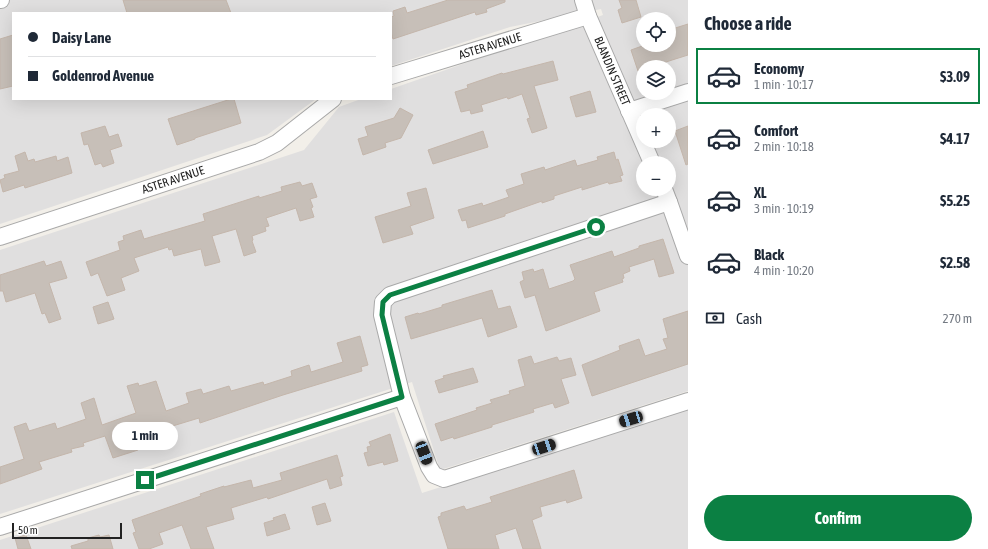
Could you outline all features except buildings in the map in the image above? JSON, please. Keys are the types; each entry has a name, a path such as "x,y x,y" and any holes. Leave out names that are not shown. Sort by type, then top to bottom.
{"street":[{"name":"BLANDIN STREET","path":"583,0 588,16 649,156"},
{"name":"ASTER AVENUE","path":"392,76 588,16"},
{"path":"629,111 688,92"},
{"name":"ASTER AVENUE","path":"0,237 259,152 277,143 332,100"},
{"path":"688,256 666,196 390,295 383,302 382,315 402,397 429,467 434,475 444,479 688,401"},
{"path":"0,527 402,397"}],"shaded area":[{"path":"0,0 688,0 688,391 440,470 412,382 0,514 0,250 304,150 339,107 358,100 392,100 392,89 603,15 601,9 510,27 392,66 392,12 12,12 12,100 315,100 267,135 0,224"},
{"path":"688,409 688,549 0,549 0,540 394,412 422,493"}],"route":[{"path":"145,480 402,397 382,315 383,302 390,295 596,227"}]}
